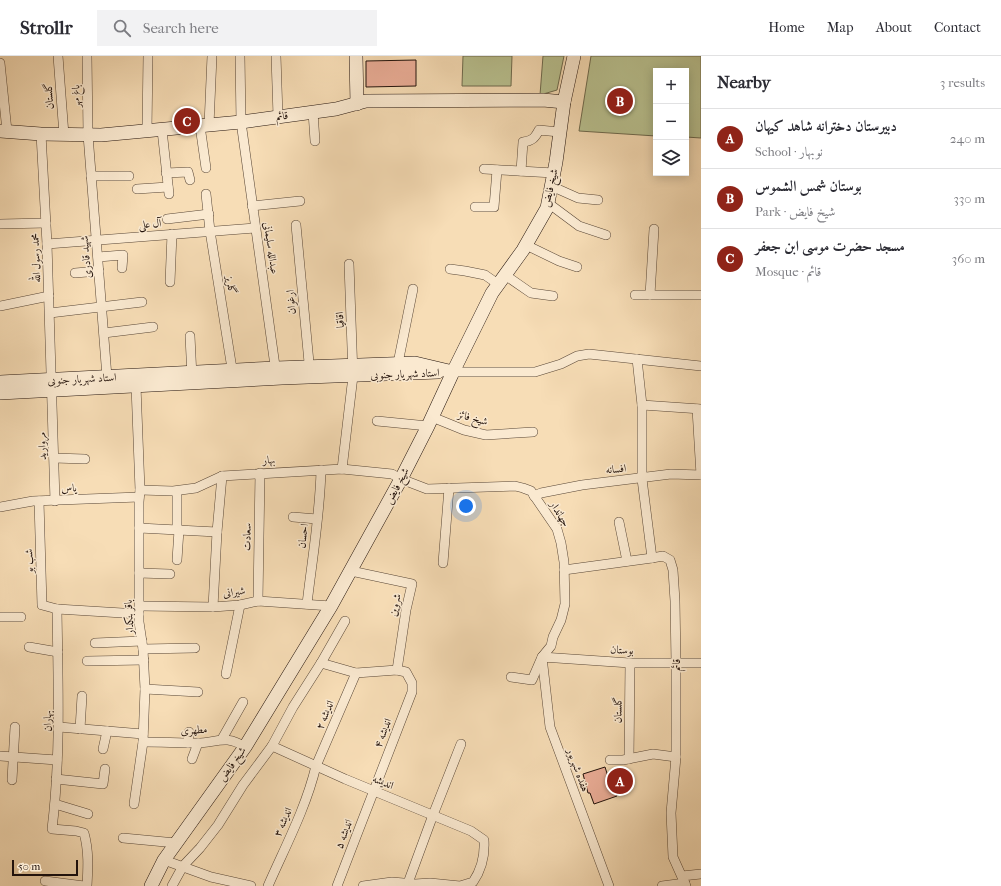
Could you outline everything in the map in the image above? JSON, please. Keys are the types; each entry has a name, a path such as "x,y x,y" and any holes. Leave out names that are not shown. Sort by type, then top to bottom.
{"street":[{"name":"گلستان","path":"58,56 64,135"},
{"name":"باغ مهر","path":"87,56 88,135"},
{"path":"147,131 148,56"},
{"path":"206,168 205,126 212,56"},
{"name":"عبدالله سلیمانی","path":"240,56 241,122 276,373"},
{"path":"276,56 278,116"},
{"path":"356,56 356,104"},
{"name":"شیخ فایض","path":"151,886 164,860 245,747 331,606 401,479 492,293 526,245 547,208 552,186 564,102 574,56"},
{"path":"0,63 4,131"},
{"name":"قائم","path":"4,131 64,135 101,135 241,122 278,116 336,110 366,102 401,100 543,100 564,102"},
{"path":"313,112 315,141"},
{"path":"137,189 168,190 162,130"},
{"path":"521,171 523,142 530,142 536,137 539,130 560,132"},
{"name":"محمد رسول الله","path":"41,134 52,385"},
{"name":"شهید قادری","path":"88,135 108,377"},
{"path":"484,169 554,173"},
{"path":"475,207 494,207 497,170"},
{"path":"166,173 188,172 190,180"},
{"path":"91,176 129,176"},
{"path":"552,186 578,198 598,200"},
{"name":"گلریز","path":"206,194 210,231 234,376"},
{"path":"252,206 300,201"},
{"path":"548,203 579,226 606,235"},
{"path":"167,219 209,214"},
{"path":"0,224 46,223"},
{"name":"ارغوان","path":"296,225 309,372"},
{"name":"آل علی","path":"47,244 255,228"},
{"path":"650,295 654,229"},
{"path":"170,282 172,234"},
{"path":"526,245 558,261 577,267"},
{"path":"98,257 123,254 122,268"},
{"name":"اقاقیا","path":"342,469 354,371 349,264"},
{"path":"450,269 465,270 485,275 531,293 553,296"},
{"path":"75,273 99,271"},
{"path":"397,369 413,289"},
{"path":"635,295 701,295"},
{"path":"0,306 49,296"},
{"path":"50,313 75,306 102,307 142,302"},
{"path":"104,333 153,327"},
{"path":"190,336 192,378"},
{"path":"453,372 535,372 561,364 577,356 589,354 701,366"},
{"path":"637,358 642,405 642,478 652,558"},
{"name":"استاد شهریار جنوبی","path":"0,393 108,377 192,378 276,373 397,369 453,372"},
{"name":"استاد شهریار جنوبی","path":"0,382 52,385 136,386 192,378"},
{"name":"مروارید","path":"52,385 55,500"},
{"name":"باقر بنکدار","path":"134,804 143,738 145,689 140,610 140,494 136,386"},
{"path":"642,405 699,409 701,475"},
{"name":"شیخ فائز","path":"378,421 430,422 486,436 533,432"},
{"path":"54,458 85,459"},
{"name":"بهار","path":"140,494 196,488 222,476 260,473 342,469 392,474 401,479"},
{"name":"احسان","path":"307,604 320,502 321,470"},
{"name":"سعادت","path":"258,601 260,473"},
{"name":"افسانه","path":"534,496 541,492 582,485 671,474 701,475"},
{"path":"213,607 222,476"},
{"name":"جهاندار","path":"401,479 427,489 515,486 523,488 531,491 557,529 561,543 564,570 565,604 561,620 553,637 551,646 542,657 532,680 511,677"},
{"path":"443,563 449,488"},
{"name":"یاس","path":"0,507 39,501 140,494"},
{"path":"177,496 177,560"},
{"name":"شب بو","path":"39,501 42,605 57,609"},
{"path":"293,517 317,519"},
{"path":"620,522 627,561"},
{"path":"139,528 217,532"},
{"name":"قائم","path":"564,570 663,556 670,560 673,570 675,602 676,663 676,757 671,813 674,857 684,882"},
{"name":"شروین","path":"351,571 412,584 406,610 397,670"},
{"path":"139,573 170,574"},
{"name":"شیرانی","path":"140,610 240,605 258,601 331,606"},
{"path":"226,674 240,605"},
{"path":"57,609 140,610"},
{"name":"بهاران","path":"57,609 59,727 55,804 52,829 84,833 87,844 88,859 85,886"},
{"path":"0,617 21,617"},
{"name":"شیخ فایض","path":"172,886 183,866 200,848 218,825 243,785 272,746 293,707 345,621"},
{"path":"95,643 195,648"},
{"path":"29,647 58,652"},
{"name":"بوستان","path":"542,657 630,663 701,663"},
{"name":"هفده شهریور","path":"542,657 550,727 609,886"},
{"path":"87,661 144,660"},
{"path":"321,663 356,673 397,670"},
{"name":"گلستان","path":"629,759 630,663"},
{"name":"اندیشه ۴","path":"373,790 412,692 412,683 406,672 397,670"},
{"name":"اندیشه ۲","path":"316,766 356,673"},
{"path":"145,689 198,692"},
{"path":"80,729 82,696"},
{"path":"222,739 243,702"},
{"path":"12,780 15,727"},
{"name":"مطهری","path":"59,727 107,731 143,738 188,743 222,739 237,741 245,747"},
{"path":"103,749 107,731"},
{"path":"188,743 189,732"},
{"path":"192,759 198,743"},
{"path":"363,886 392,882 413,884 433,815 461,744"},
{"name":"اندیشه","path":"272,746 471,831 484,840 485,853 480,872 473,882 460,886 430,883 413,884"},
{"path":"610,760 623,760 653,754 676,757"},
{"path":"0,756 57,760"},
{"name":"اندیشه ۳","path":"268,886 302,809 313,780 316,766"},
{"path":"56,779 103,784 105,768"},
{"name":"اندیشه ۵","path":"337,886 373,790"},
{"path":"55,804 88,814"},
{"path":"123,838 176,843"},
{"path":"164,860 183,866 218,883 251,886"},
{"path":"662,886 684,882 701,874"},
{"path":"45,881 85,886"}],"green space":[{"path":"463,56 512,56 511,86 462,86"},
{"path":"543,56 564,56 557,90 540,95"},
{"path":"591,56 701,56 701,138 689,137 689,68 653,68 653,136 579,131"}],"building":[{"path":"416,60 416,86 366,87 366,61"},
{"path":"605,767 611,786 613,785 617,796 594,804 590,793 588,793 583,774"}],"place":[{"name":"بوستان شمس الشموس","path":"620,101"},
{"name":"مسجد حضرت موسی ابن جعفر","path":"187,121"},
{"name":"دبیرستان دخترانه شاهد کیهان","path":"620,781"}]}
